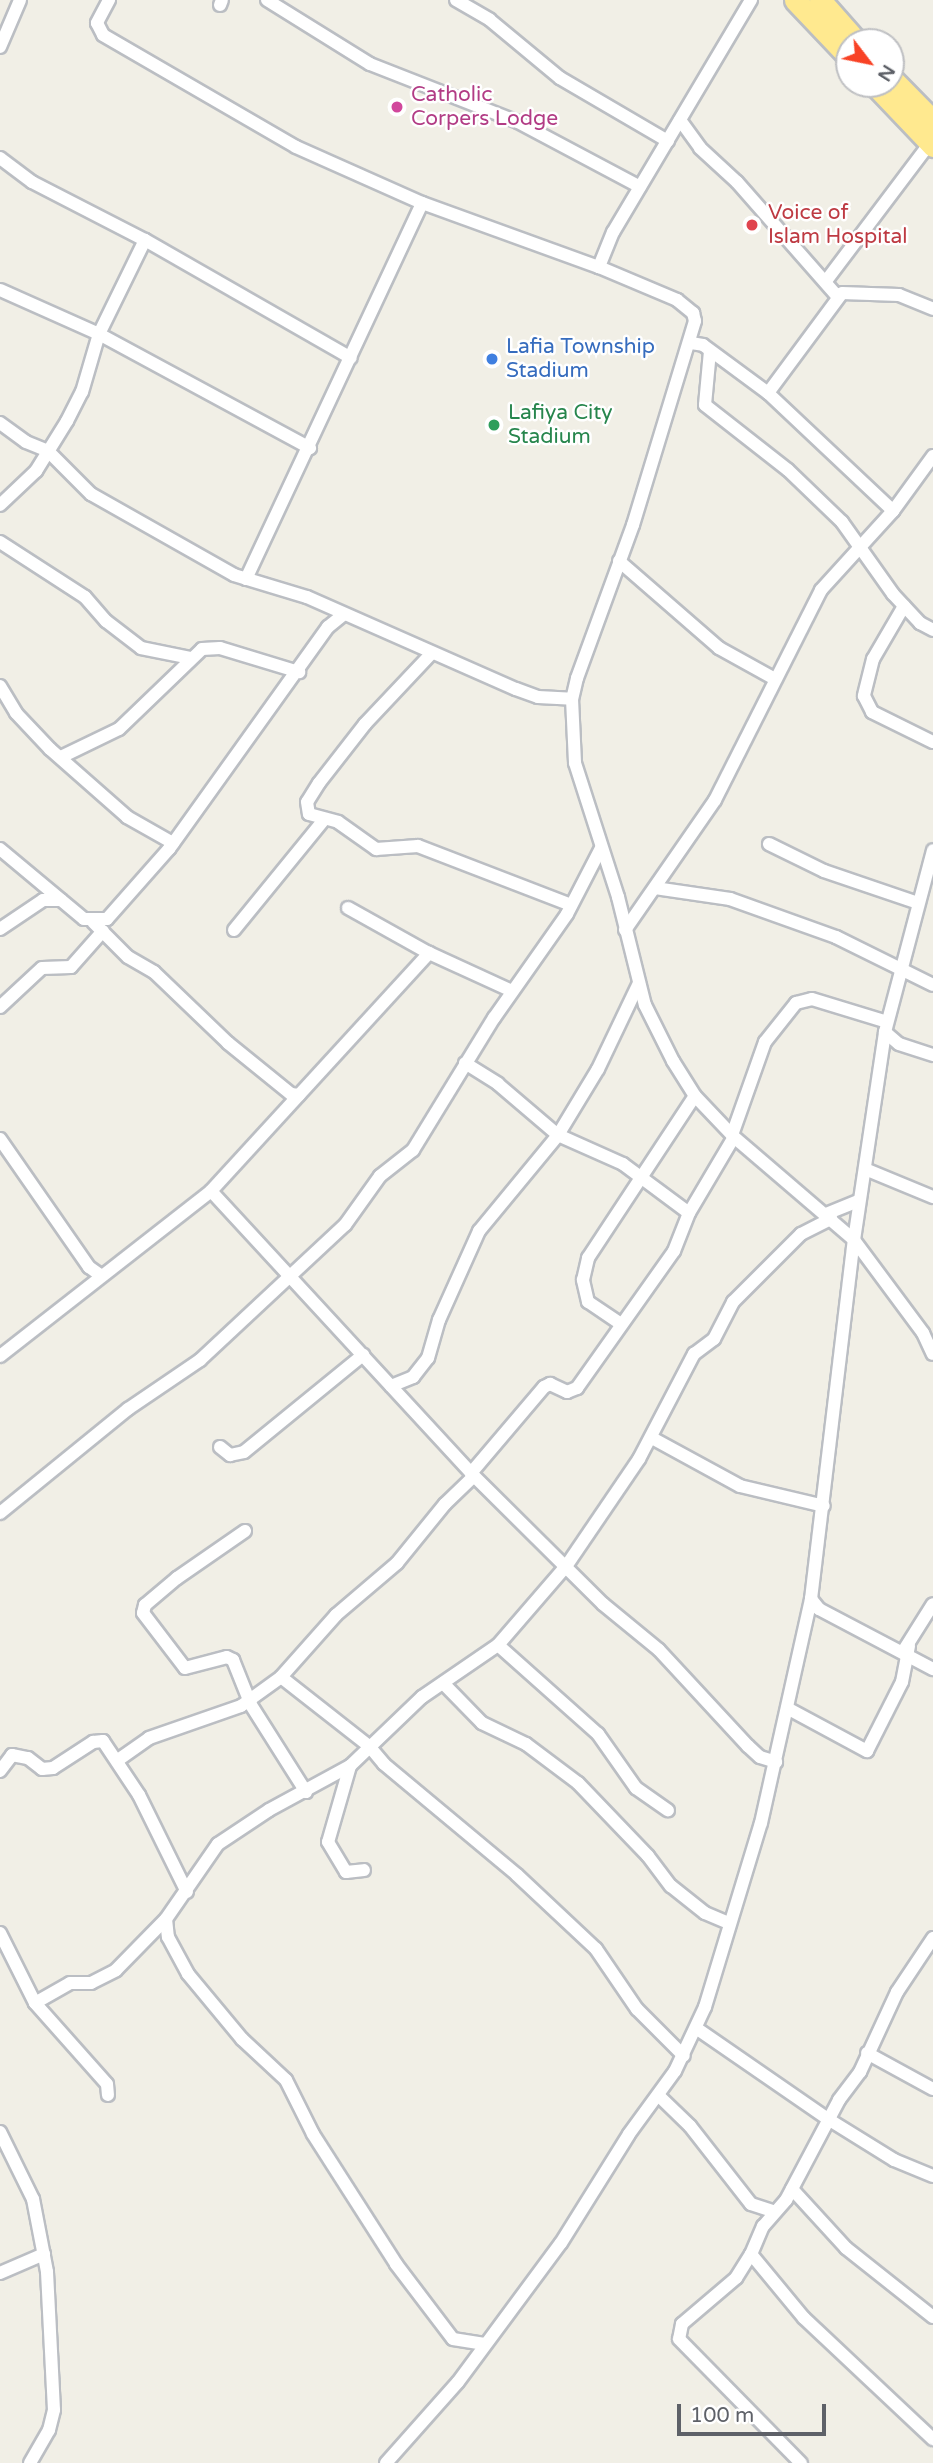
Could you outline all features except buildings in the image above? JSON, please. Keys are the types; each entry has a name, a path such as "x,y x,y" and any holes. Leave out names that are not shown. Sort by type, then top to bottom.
{"highway":[{"path":"795,0 835,42"},
{"path":"820,0 845,28"},
{"path":"905,92 933,121"},
{"path":"887,98 931,145"}],"street":[{"path":"0,47 20,0"},
{"path":"108,0 97,23 103,34 296,147 422,203 599,267 687,306 695,321 691,343 572,699 575,763 645,1005 695,1096 768,1171 854,1240 929,1341 933,1354"},
{"path":"267,0 370,64 518,122 640,187"},
{"path":"456,0 490,20 560,78 668,141"},
{"path":"599,267 640,187 751,0"},
{"path":"680,120 701,148 837,296"},
{"path":"826,281 931,145"},
{"path":"0,158 32,182 145,240 351,358"},
{"path":"246,579 310,448 422,203"},
{"path":"0,505 29,480 75,409 99,334 145,240"},
{"path":"0,290 15,299 99,334 310,448"},
{"path":"768,393 837,296 849,290 899,295 933,309"},
{"path":"0,302 15,299"},
{"path":"691,343 710,351 768,393 893,511"},
{"path":"710,351 705,405 788,470 861,546 904,606 933,629"},
{"path":"0,423 26,442 48,451 91,494 246,579 326,607 430,655 538,696 572,699"},
{"path":"625,930 715,800 821,590 893,511 933,456"},
{"path":"0,542 85,597 141,648 190,658"},
{"path":"619,561 719,648 775,679"},
{"path":"904,606 873,659 864,696 872,712 933,742"},
{"path":"326,607 328,627"},
{"path":"0,1007 42,968 72,967 173,843 299,672 328,627 343,615"},
{"path":"61,757 95,736 119,729 202,649 220,648 299,672"},
{"path":"430,655 365,724 307,802 309,814 323,821 338,822 376,849 418,846 571,905"},
{"path":"0,687 35,735 127,817 173,843"},
{"path":"234,930 323,821"},
{"path":"768,844 824,871 924,897"},
{"path":"0,1513 128,1409 200,1360 293,1277 345,1225 380,1176 413,1150 465,1063 571,905 601,848"},
{"path":"0,849 44,894 61,900 103,927 293,1097"},
{"path":"386,2463 485,2344 561,2243 659,2096 684,2056 696,2028 776,1762 806,1616 815,1604 854,1240 886,1027 901,968 924,897 933,850"},
{"path":"655,888 730,898 836,937 933,985"},
{"path":"0,929 44,894"},
{"path":"348,908 429,953 513,991"},
{"path":"0,1356 100,1275 211,1191 293,1097 429,953"},
{"path":"399,1389 428,1358 439,1320 480,1231 558,1135 598,1069 639,984"},
{"path":"118,1760 149,1738 248,1704 281,1676 345,1606 397,1563 544,1387 550,1384 567,1392 577,1388 674,1251 689,1213 733,1136 737,1112 765,1042 796,1003 812,999 886,1027 899,1044 933,1055"},
{"path":"882,1053 899,1044"},
{"path":"465,1063 498,1084 558,1135 623,1164 689,1213"},
{"path":"621,1324 588,1302 583,1280 588,1258 643,1180 695,1096"},
{"path":"718,1121 737,1112"},
{"path":"0,1139 89,1267 100,1275"},
{"path":"865,1169 933,1197"},
{"path":"211,1191 363,1355 399,1389 473,1475 610,1611 654,1644 754,1752 776,1762"},
{"path":"35,2003 69,1983 91,1983 116,1969 166,1919 218,1844 269,1810 350,1766 369,1746 443,1683 498,1645 566,1565 652,1438 694,1354 714,1339 733,1302 802,1234 859,1201"},
{"path":"220,1447 230,1455 244,1452 363,1355"},
{"path":"652,1438 740,1486 824,1506"},
{"path":"245,1531 177,1577 143,1609 185,1668 227,1657 233,1660 248,1704 306,1792"},
{"path":"815,1604 906,1652 933,1670"},
{"path":"787,1708 867,1751 884,1724 906,1652 933,1604"},
{"path":"498,1645 598,1734 636,1788 668,1810"},
{"path":"281,1676 369,1746 384,1765 517,1875 596,1949 637,2009 684,2056"},
{"path":"443,1683 482,1723 526,1744 578,1783 648,1856 671,1886 705,1913 728,1923"},
{"path":"0,1771 14,1754 42,1769 53,1768 100,1740 118,1760 180,1870 187,1892"},
{"path":"350,1766 328,1842 346,1872 364,1870"},
{"path":"180,1870 199,1873"},
{"path":"166,1919 169,1937 188,1974 242,2039 286,2080 313,2134 396,2264 453,2340 485,2344"},
{"path":"0,1933 35,2003 107,2084 108,2095"},
{"path":"801,2463 678,2339 682,2324 736,2278 763,2226 792,2189 828,2119 867,2053 897,1992 933,1938"},
{"path":"696,2028 828,2119 894,2160 933,2176"},
{"path":"867,2053 933,2089"},
{"path":"659,2096 757,2208 763,2226"},
{"path":"647,2112 673,2111"},
{"path":"0,2132 33,2199 44,2254 54,2410 49,2430 30,2463"},
{"path":"792,2189 846,2248 933,2317"},
{"path":"757,2208 775,2212"},
{"path":"751,2253 804,2318 933,2439"},
{"path":"0,2273 44,2254"}],"place":[{"name":"Catholic Corpers Lodge","path":"397,107"},
{"name":"Voice of Islam Hospital","path":"752,225"},
{"name":"Lafia Township Stadium","path":"492,359"},
{"name":"Lafiya City Stadium","path":"494,425"}]}
